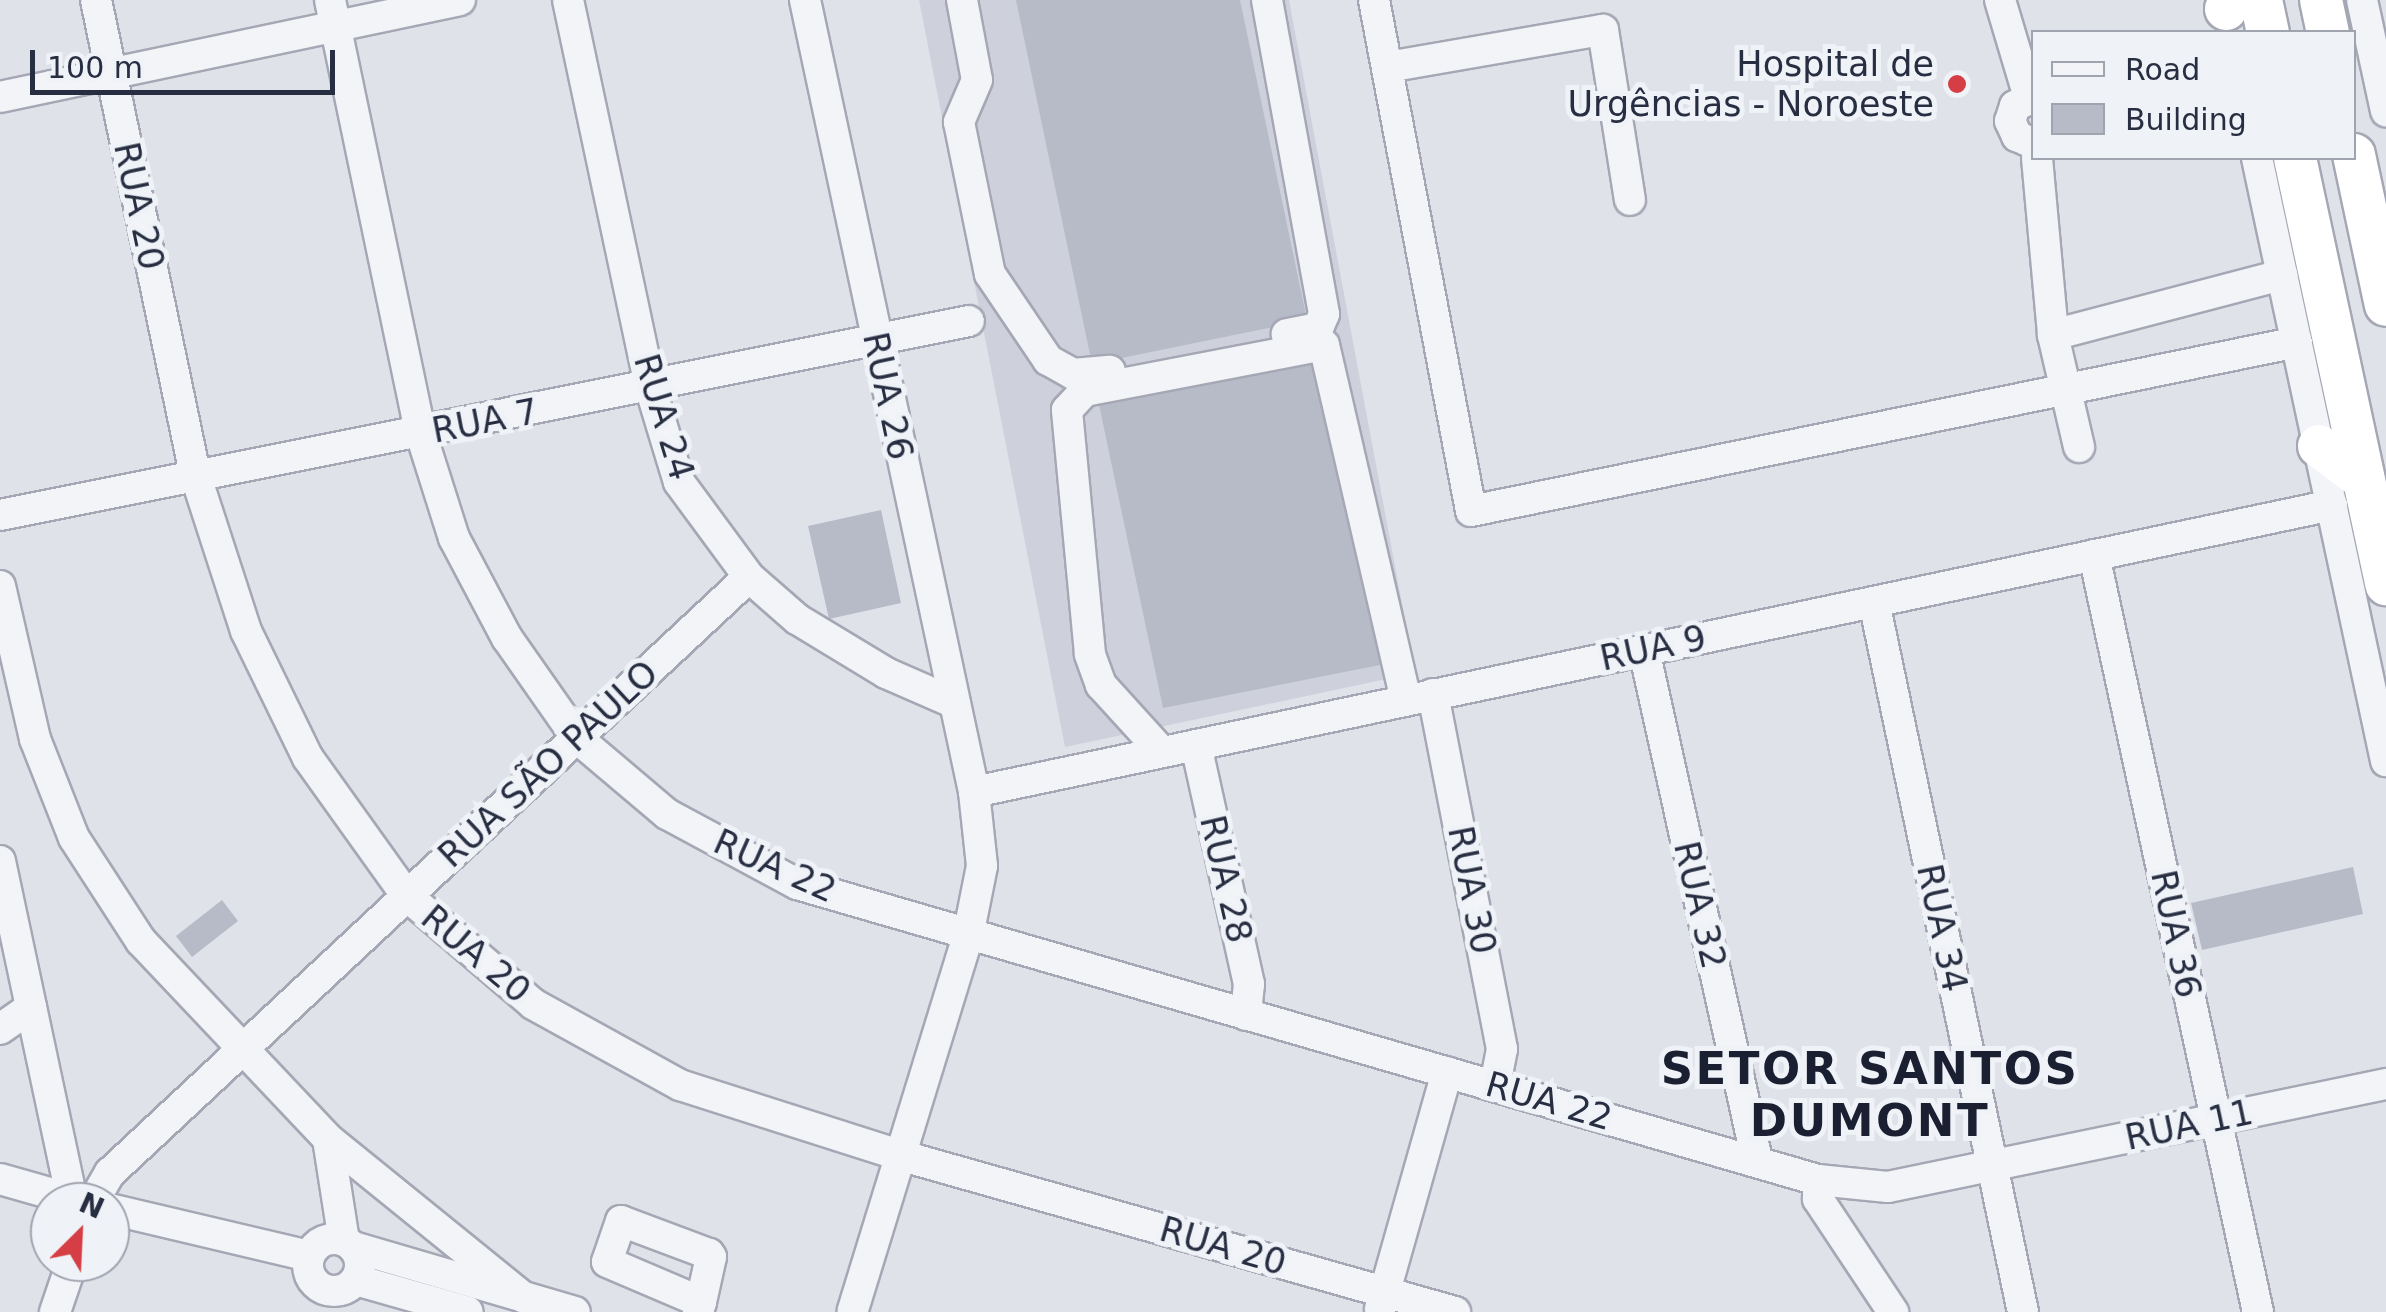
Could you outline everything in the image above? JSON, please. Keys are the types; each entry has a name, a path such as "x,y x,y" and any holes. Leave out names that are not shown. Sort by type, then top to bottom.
{"highway":[{"path":"2320,0 2360,17"},
{"path":"2234,8 2265,30"},
{"path":"2294,160 2348,492"},
{"path":"2356,160 2379,223 2386,305"},
{"path":"2319,446 2348,492 2386,584"}],"street":[{"name":"RUA 20","path":"96,0 196,477 246,631 308,758 406,895 533,1004 680,1085 899,1156 1382,1302 1454,1312"},
{"path":"0,97 111,74 333,13 460,0"},
{"name":"RUA 24","path":"568,0 651,390 678,482 748,577 812,628 886,673 955,703"},
{"name":"RUA 26","path":"805,0 974,792 982,866 968,936 852,1312"},
{"path":"962,0 977,80 958,122 990,274 1048,360 1091,375 1318,328 1322,322 1267,0"},
{"path":"1374,0 1471,511 2063,386 2296,342"},
{"path":"2000,0 2031,97 2015,106 2010,122 2017,136 2031,143"},
{"name":"RUA 22","path":"333,13 421,434 463,554 507,638 577,738 668,814 797,884 1757,1160"},
{"path":"1388,67 1600,15 1630,200"},
{"path":"2360,17 2386,111"},
{"path":"2037,160 2053,335 2079,447"},
{"path":"2257,160 2319,446"},
{"path":"2053,335 2282,275"},
{"name":"RUA 7","path":"0,515 651,390 969,321"},
{"name":"RUA 30","path":"1162,752 1102,685 1088,636 1066,410 1080,393 1319,342 1328,349 1420,697 1502,1049 1495,1086"},
{"path":"2348,492 2386,761"},
{"name":"RUA 9","path":"974,792 2094,555 2348,492"},
{"name":"RUA 36","path":"2094,555 2258,1312"},
{"name":"RUA SÃO PAULO","path":"101,1182 748,577"},
{"path":"0,586 35,739 74,838 142,941 328,1139 524,1298"},
{"name":"RUA 34","path":"1874,602 2023,1312"},
{"name":"RUA 32","path":"1644,650 1757,1160"},
{"name":"RUA 28","path":"1196,745 1249,984 1246,1015"},
{"path":"0,861 31,1007 77,1182"},
{"path":"0,1028 31,1007"},
{"path":"1382,1302 1447,1072"},
{"name":"RUA 11","path":"1757,1160 1818,1180 1888,1187 1992,1169 2386,1084"},
{"path":"328,1139 348,1244 360,1267 336,1295"},
{"path":"0,1180 30,1188"},
{"path":"1818,1180 1818,1199 1893,1312"},
{"path":"130,1214 309,1256"},
{"path":"468,1312 336,1295 312,1281 309,1256 318,1244 348,1244 575,1312"},
{"path":"55,1312 65,1282"}],"shaded area":[{"path":"919,0 1289,0 1415,673 1065,747"}],"building":[{"path":"1016,0 1240,0 1307,320 1092,364"},
{"path":"1317,349 1385,664 1163,708 1097,395"},
{"path":"881,510 901,603 829,619 808,526"},
{"path":"2353,867 2363,914 2202,950 2191,903"},
{"path":"222,900 238,921 192,957 176,936"}],"place":[{"name":"Hospital de Urgências - Noroeste","path":"1957,84"}],"district":[{"name":"SETOR SANTOS DUMONT","path":"1870,1095"}]}
